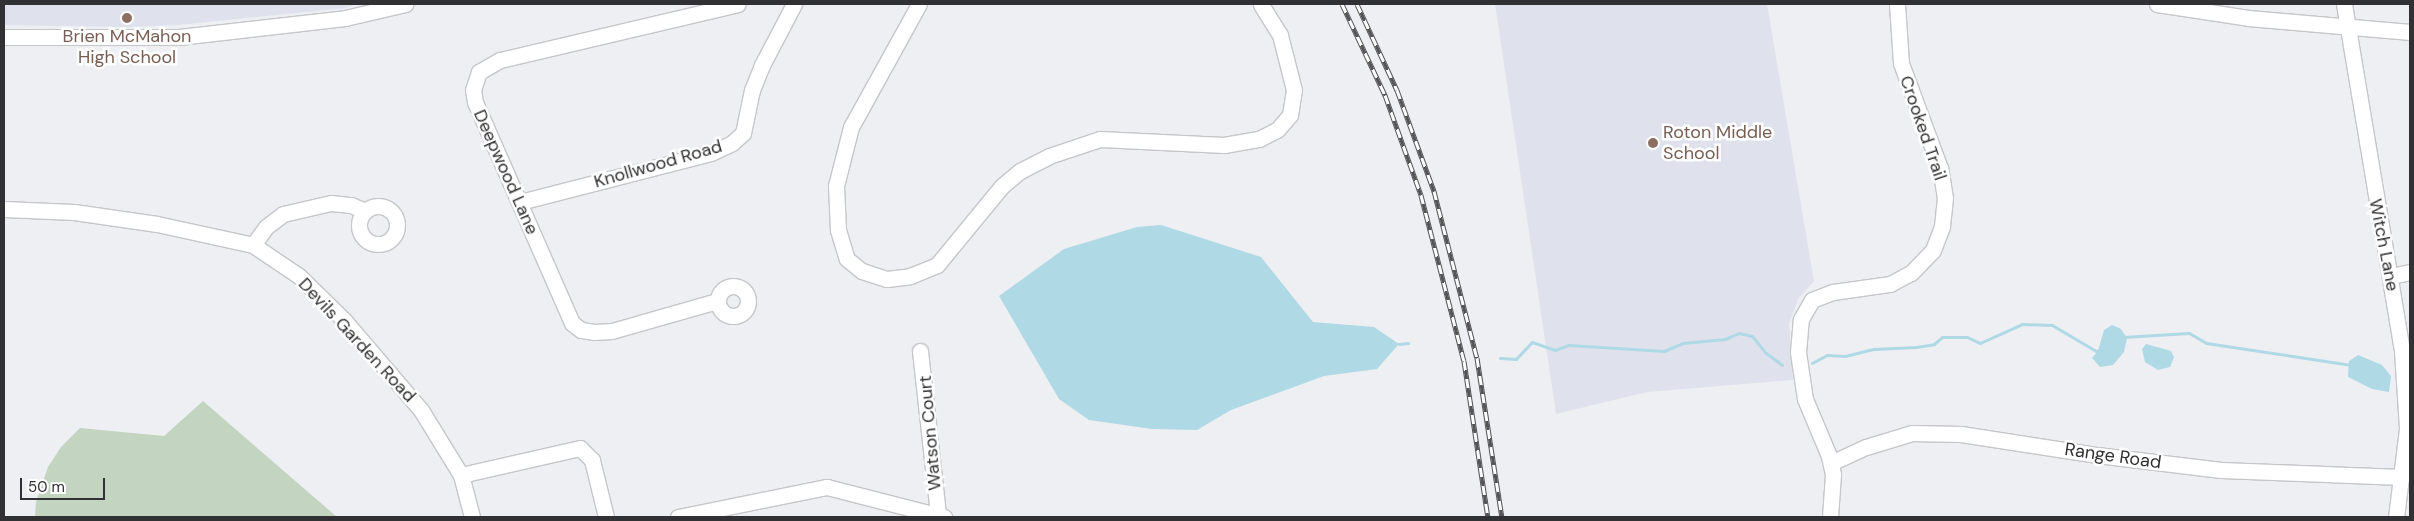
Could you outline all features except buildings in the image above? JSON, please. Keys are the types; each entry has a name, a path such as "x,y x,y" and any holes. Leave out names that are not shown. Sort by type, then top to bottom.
{"street":[{"path":"4,37 179,37 346,18 405,4"},
{"name":"Deepwood Lane","path":"718,301 612,330 581,330 572,323 475,102 473,90 479,72 500,60 738,4"},
{"name":"Knollwood Road","path":"520,202 711,153 732,143 743,133 752,90 762,65 794,4"},
{"path":"919,4 850,127 836,186 838,230 847,259 862,271 887,279 910,276 937,265 1002,186 1020,171 1049,156 1100,139 1224,145 1259,139 1277,130 1290,114 1294,90 1280,35 1261,4"},
{"name":"Crooked Trail","path":"1830,517 1833,474 1805,399 1798,352 1801,320 1812,300 1833,292 1890,284 1911,274 1933,250 1942,226 1945,198 1940,168 1901,63 1897,4"},
{"path":"2157,4 2349,29 2410,32"},
{"name":"Witch Lane","path":"2344,4 2376,206 2402,351 2406,415 2402,477 2396,517"},
{"path":"253,245 266,227 283,214 331,203 351,205 365,211"},
{"name":"Devils Garden Road","path":"4,209 92,214 157,224 253,245 299,276 344,320 421,410 461,475 472,517"},
{"path":"2390,276 2410,272"},
{"name":"Watson Court","path":"920,351 941,516"},
{"name":"Range Road","path":"1830,463 1866,447 1912,433 1961,434 2096,455 2212,469 2402,477"},
{"path":"461,475 580,448 592,460 606,517"},
{"path":"678,517 827,486 941,516"}],"shaded area":[{"name":"Brien McMahon High School","path":"4,4 356,4 346,8 178,25 128,27 4,25"},
{"name":"Roton Middle School","path":"1495,4 1767,4 1814,281 1798,299 1789,324 1793,380 1647,392 1556,414"}],"green space":[{"path":"203,401 337,517 35,517 36,502 48,467 61,447 80,428 164,436"}],"water":[{"path":"1161,225 1261,257 1313,322 1374,327 1399,344 1377,369 1324,376 1231,410 1197,430 1152,429 1089,420 1059,399 999,296 1064,249 1137,227"},
{"path":"2112,325 2121,329 2127,338 2124,352 2113,365 2100,367 2092,358 2098,351 2104,330"},
{"path":"2146,344 2171,351 2174,357 2170,367 2158,370 2145,362 2142,349"},
{"path":"2358,355 2382,365 2391,376 2389,392 2372,389 2348,377 2349,361"}],"waterway":[{"path":"1812,363 1827,355 1845,356 1874,349 1934,344 1942,337 1967,337 1980,343 2022,324 2052,325 2096,351 2101,350"},
{"path":"1500,358 1516,359 1532,342 1555,350 1569,345 1664,351 1683,343 1725,339 1739,333 1752,336 1766,353 1782,365"},
{"path":"2123,337 2189,333 2206,343 2351,365"},
{"path":"1399,344 1408,343"}],"railway":[{"path":"1342,4 1385,95 1421,195 1464,361 1488,517"},
{"path":"1357,4 1397,90 1434,191 1477,358 1502,517"}],"place":[{"name":"Brien McMahon High School","path":"127,18"},
{"name":"Roton Middle School","path":"1653,143"}]}
